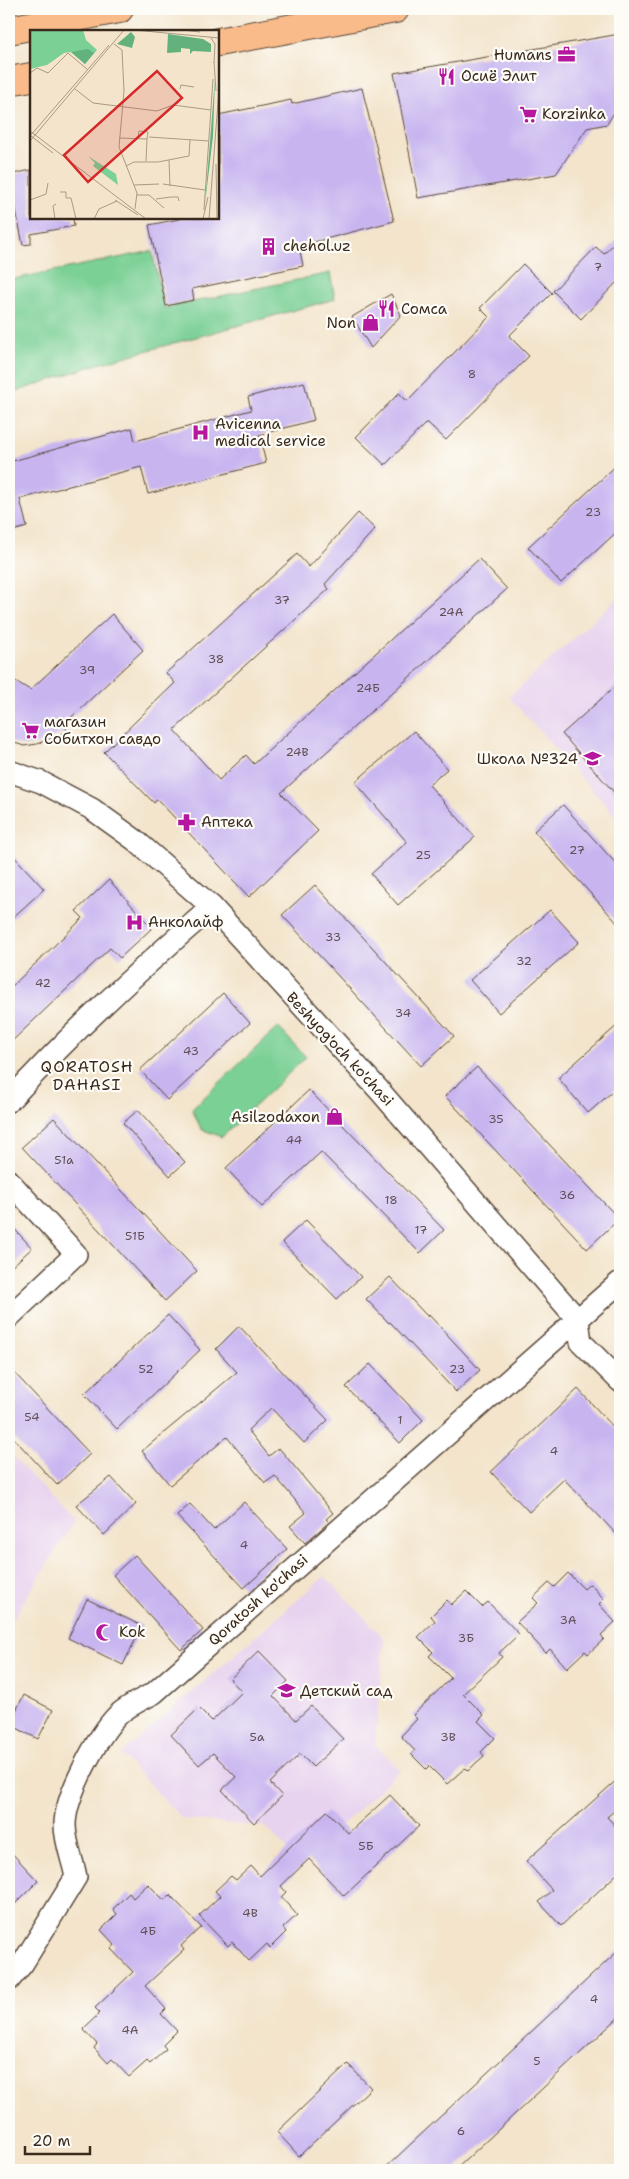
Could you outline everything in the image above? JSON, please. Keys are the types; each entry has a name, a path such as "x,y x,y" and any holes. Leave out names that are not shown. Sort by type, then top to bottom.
{"main road":[{"path":"9,30 119,9"},
{"path":"219,42 395,9"},
{"path":"9,81 30,76"}],"street":[{"name":"Beshyog'och ko'chasi","path":"9,771 42,782 92,809 135,840 212,907 385,1096 578,1320 581,1342 620,1381"},
{"path":"9,1101 45,1060 212,907"},
{"path":"9,1181 76,1254 9,1317"},
{"name":"Qoratosh ko'chasi","path":"9,1980 24,1963 76,1877 65,1827 67,1804 75,1784 95,1748 118,1714 154,1692 620,1282"}],"shaded area":[{"name":"Школа №324","path":"620,596 620,821 509,697"},
{"path":"9,1452 74,1522 9,1625"},
{"name":"Детский сад","path":"325,1576 384,1638 375,1744 400,1770 301,1864 266,1827 182,1819 121,1754"}],"green space":[{"path":"152,251 164,308 330,273 335,299 98,364 9,394 9,280"},
{"path":"278,1027 306,1057 222,1137 201,1129 192,1109"}],"building":[{"name":"Korzinka","path":"620,34 620,103 607,124 587,128 556,174 418,198 394,73"},
{"path":"362,88 394,221 299,246 303,266 192,289 194,300 166,306 149,225 179,219 219,219 219,115 291,100 292,104"},
{"path":"30,170 30,219 73,219 74,226 31,234 31,244 23,245 9,175"},
{"path":"620,237 620,279 581,319 553,291 596,247 604,254"},
{"path":"523,264 552,293 509,336 529,356 446,440 427,422 385,465 356,437 399,393 407,401 489,317 480,308"},
{"path":"391,294 401,315 371,348 352,317"},
{"path":"304,382 314,420 259,435 266,463 148,494 141,467 20,499 27,527 9,532 9,462 132,428 135,441 251,410 248,397"},
{"path":"620,462 620,529 561,583 528,547"},
{"path":"358,513 375,529 325,584 329,589 174,730 219,780 246,755 254,764 479,559 507,589 281,793 318,831 249,897 157,799 154,803 104,752 175,683 166,673 297,554 309,567"},
{"path":"112,614 143,650 63,725 68,731 37,744 24,746 9,741 9,677 30,690"},
{"path":"620,682 620,799 562,734"},
{"path":"414,731 447,769 429,785 475,837 398,905 371,874 407,842 355,782"},
{"path":"563,805 620,868 620,926 534,831"},
{"path":"9,851 44,889 9,921"},
{"path":"109,880 152,928 120,958 110,948 9,1044 9,989 83,918 76,911"},
{"path":"315,885 454,1036 421,1066 282,915"},
{"path":"550,910 579,942 499,1013 470,980"},
{"path":"223,993 250,1023 167,1100 140,1070"},
{"path":"620,1023 620,1085 588,1113 558,1078"},
{"path":"477,1067 619,1219 587,1249 445,1096"},
{"path":"309,1090 444,1230 420,1253 321,1152 262,1207 226,1168"},
{"path":"138,1110 185,1162 170,1176 123,1123"},
{"path":"54,1118 197,1271 165,1301 22,1147"},
{"path":"306,1220 361,1277 337,1299 282,1242"},
{"path":"9,1223 32,1248 9,1269"},
{"path":"390,1277 428,1317 429,1315 480,1370 456,1392 366,1299"},
{"path":"168,1315 200,1350 117,1429 84,1394"},
{"path":"239,1326 328,1420 304,1443 271,1408 248,1430 269,1456 279,1448 333,1513 326,1519 329,1522 305,1543 290,1526 306,1513 275,1476 265,1483 227,1437 170,1485 142,1451 237,1372 216,1349"},
{"path":"370,1364 423,1420 400,1443 346,1387"},
{"path":"9,1367 90,1454 57,1485 9,1433"},
{"path":"578,1389 620,1434 620,1538 564,1479 529,1512 491,1472"},
{"path":"111,1477 136,1504 104,1535 76,1505"},
{"path":"244,1502 287,1549 244,1588 177,1516 190,1504 214,1530"},
{"path":"135,1555 203,1630 181,1650 113,1575"},
{"path":"568,1573 584,1589 590,1584 604,1599 599,1604 615,1622 601,1635 604,1639 588,1654 585,1651 567,1668 550,1649 546,1653 517,1622 538,1603 533,1598 549,1583 554,1587"},
{"path":"466,1591 482,1607 488,1602 519,1634 499,1653 502,1657 463,1694 484,1715 478,1721 495,1738 481,1752 484,1756 468,1771 465,1768 447,1784 429,1766 426,1769 411,1754 415,1751 401,1736 417,1719 413,1715 451,1678 429,1656 433,1652 418,1637 435,1621 431,1616 447,1600 451,1605"},
{"name":"Kok","path":"87,1599 142,1626 123,1665 68,1638"},
{"path":"259,1651 288,1681 273,1696 296,1720 311,1706 343,1739 313,1767 300,1754 270,1783 282,1796 254,1823 222,1790 236,1777 213,1753 199,1765 171,1735 199,1708 212,1721 242,1692 230,1679"},
{"path":"24,1695 53,1710 38,1739 9,1724"},
{"path":"620,1777 620,1806 607,1817 620,1831 620,1871 561,1926 539,1902 552,1890 526,1861"},
{"path":"390,1795 419,1826 344,1896 309,1859 281,1886 286,1892 281,1897 297,1915 283,1928 286,1932 270,1948 267,1944 249,1961 232,1942 228,1946 199,1916 220,1896 215,1891 231,1876 236,1880 251,1866 260,1876 327,1811 348,1833"},
{"path":"9,1850 38,1881 9,1910"},
{"path":"148,1884 164,1900 170,1895 201,1927 181,1946 184,1950 145,1986 166,2009 161,2014 177,2031 163,2045 166,2049 150,2064 147,2061 129,2077 112,2059 108,2063 94,2048 97,2044 83,2029 100,2013 95,2008 133,1972 111,1949 115,1945 101,1930 117,1914 113,1909 129,1893 133,1898"},
{"path":"620,1949 620,2016 455,2170 383,2170"},
{"path":"348,2064 371,2088 299,2156 277,2132"}],"place":[{"name":"Humans","path":"566,55"},
{"name":"Осиё Элит","path":"447,76"},
{"name":"Korzinka","path":"528,114"},
{"name":"chehol.uz","path":"269,246"},
{"name":"Сомса","path":"387,309"},
{"name":"Non","path":"370,323"},
{"name":"Avicenna medical service","path":"201,433"},
{"name":"магазин Собитхон савдо","path":"30,731"},
{"name":"Школа №324","path":"592,759"},
{"name":"Аптека","path":"187,822"},
{"name":"Анколайф","path":"134,922"},
{"name":"Asilzodaxon","path":"334,1117"},
{"name":"Kok","path":"105,1632"},
{"name":"Детский сад","path":"286,1691"}],"district":[{"name":"QORATOSH DAHASI","path":"87,1075"}]}
